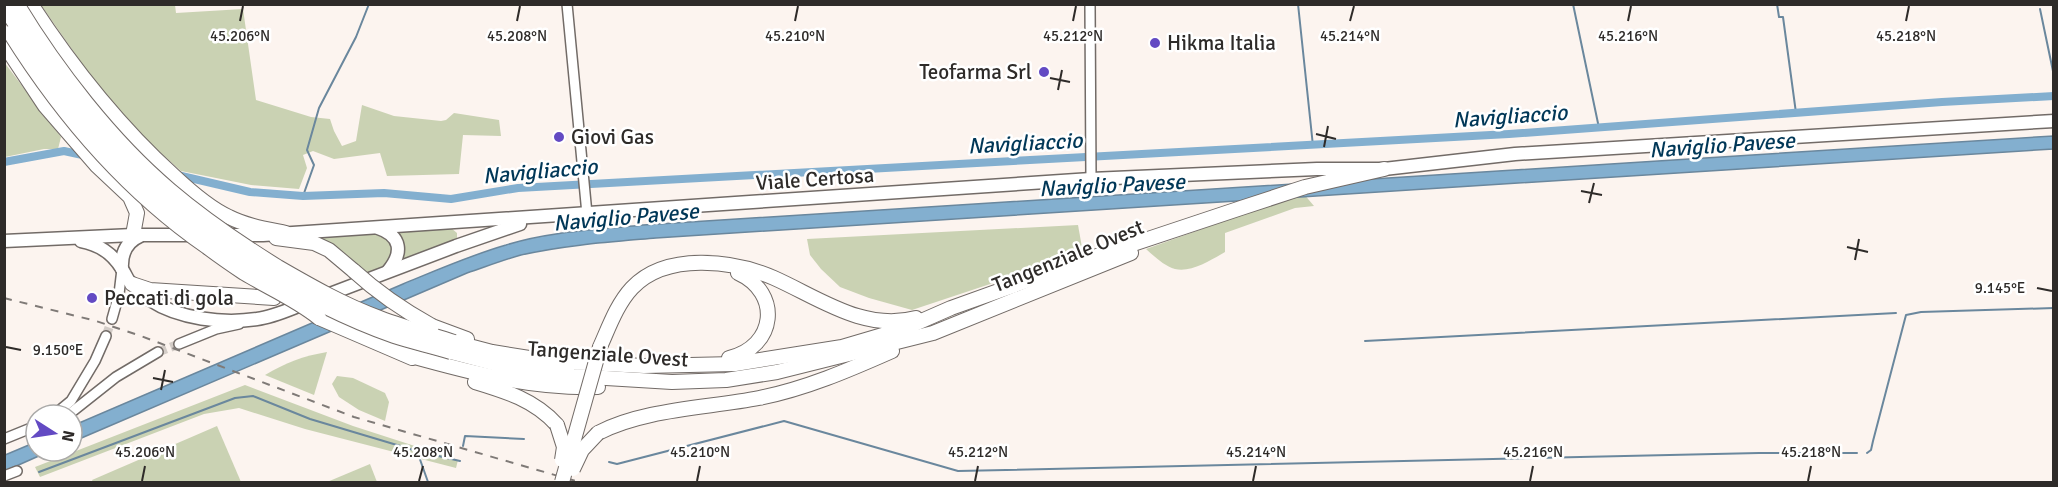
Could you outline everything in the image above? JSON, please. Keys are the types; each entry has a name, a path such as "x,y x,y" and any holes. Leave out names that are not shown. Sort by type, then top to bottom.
{"highway":[{"name":"Tangenziale Ovest","path":"17,4 35,33 102,121 135,157 180,198 237,241 308,284 380,318 512,368 573,376 672,382 726,380 777,372 933,333 1241,208"},
{"path":"31,4 89,87 148,153 200,197 228,217 286,233"},
{"name":"Tangenziale Ovest","path":"4,7 55,83 90,125 122,159 175,208 223,245 303,295 394,336 548,361 687,367 735,364 842,347 903,329 951,308 1082,261 1241,208 1305,187 1384,169"},
{"path":"4,23 36,74 67,116 123,178 175,225 244,273 319,318"},
{"path":"4,44 45,106 97,166 130,197 137,213 136,238"},
{"path":"263,235 314,243 329,250 402,310 432,326 518,355"},
{"path":"562,483 600,348 624,298 648,274 673,265 713,264 756,272 774,278 842,311 868,319 903,321 951,308"},
{"path":"644,366 713,362 732,358 751,350 762,338 768,318 763,293 753,280 713,264"},
{"path":"132,284 150,290 274,298 440,371 516,396 546,413 557,424 564,447 557,483"},
{"path":"568,483 582,450 598,433 615,424 761,397 816,382 848,371 933,333"},
{"path":"404,354 494,378 544,386 596,387 672,382"}],"main road":[{"name":"Viale Certosa","path":"543,218 1091,175 1384,169 1515,154 2054,121"},
{"path":"136,238 124,250 121,260 122,269 132,284 151,301 180,313 206,319 231,321 259,319 496,231 543,218"},
{"path":"4,241 263,235 543,218"},
{"path":"375,227 391,234 398,246 398,257 388,271"},
{"path":"68,238 97,246 122,269"}],"street":[{"path":"567,4 587,214"},
{"path":"1090,4 1091,175"},
{"path":"112,319 119,294 122,269"},
{"path":"179,344 216,329 259,319"},
{"path":"68,403 95,361 106,336"},
{"path":"83,403 116,377 158,352"},
{"path":"4,440 24,431"},
{"path":"4,476 17,471"}],"green space":[{"path":"41,5 175,5 176,13 243,9 256,100 311,117 330,119 342,146 356,141 362,105 394,116 441,121 454,113 499,120 501,136 463,135 459,174 387,176 380,153 334,159 313,151 303,155 307,168 299,189 251,185 181,171 136,131 89,74"},
{"path":"4,62 61,137 58,149 44,149 5,157"},
{"path":"1303,193 1314,206 1295,208 1225,233 1225,252 1194,267 1181,270 1171,268 1146,249"},
{"path":"1078,225 1083,253 912,310 840,287 810,255 807,239"},
{"path":"451,228 457,233 457,241 405,261 404,248 397,231"},
{"path":"366,233 385,238 392,253 384,268 365,275 312,238"},
{"path":"327,352 314,395 265,375 294,360"},
{"path":"337,376 353,378 385,393 389,402 385,421 359,410 339,397 332,384"},
{"path":"245,385 353,426 458,460 456,468 305,429 239,408 204,414 84,460 84,448"},
{"path":"217,426 241,482 93,482 92,480"},
{"path":"45,463 76,463 40,477 35,467"},
{"path":"370,464 377,482 327,482"}],"water":[{"path":"2053,136 2053,149 656,238 554,249 521,255 467,273 84,437 84,421 480,253 523,240 557,234 643,225"},
{"path":"24,447 24,463 5,471 5,455"}],"waterway":[{"path":"303,196 314,165 307,150 319,108 356,37 369,4"},
{"path":"1298,4 1313,146"},
{"path":"1573,4 1599,128"},
{"path":"1777,4 1779,17 1783,17 1796,113"},
{"path":"2040,9 2054,76"},
{"name":"Navigliaccio","path":"173,174 250,192 303,196 384,193 451,199 518,188 1509,134 1942,102 2054,96"},
{"name":"Navigliaccio","path":"4,162 64,151 87,156"},
{"path":"1867,453 1871,450 1906,315 1921,312 2054,308"},
{"path":"1365,341 1896,313"},
{"path":"39,472 235,398 253,396 310,419 417,451 460,461"},
{"path":"609,462 617,464 784,421 958,471 1759,453 1857,453"},
{"path":"463,446 465,436 524,439"},
{"path":"417,451 428,482"}],"tunnel":[{"path":"106,336 112,319"},
{"path":"158,352 179,344"}],"railway":[{"path":"4,298 96,321 141,336 354,417 579,482"}],"place":[{"name":"Hikma Italia","path":"1155,43"},
{"name":"Teofarma Srl","path":"1044,72"},
{"name":"Giovi Gas","path":"559,137"},
{"name":"Peccati di gola","path":"92,298"}],"water label":[{"name":"Naviglio Pavese","path":"1722,145"},
{"name":"Naviglio Pavese","path":"1112,185"},
{"name":"Naviglio Pavese","path":"626,217"}]}
